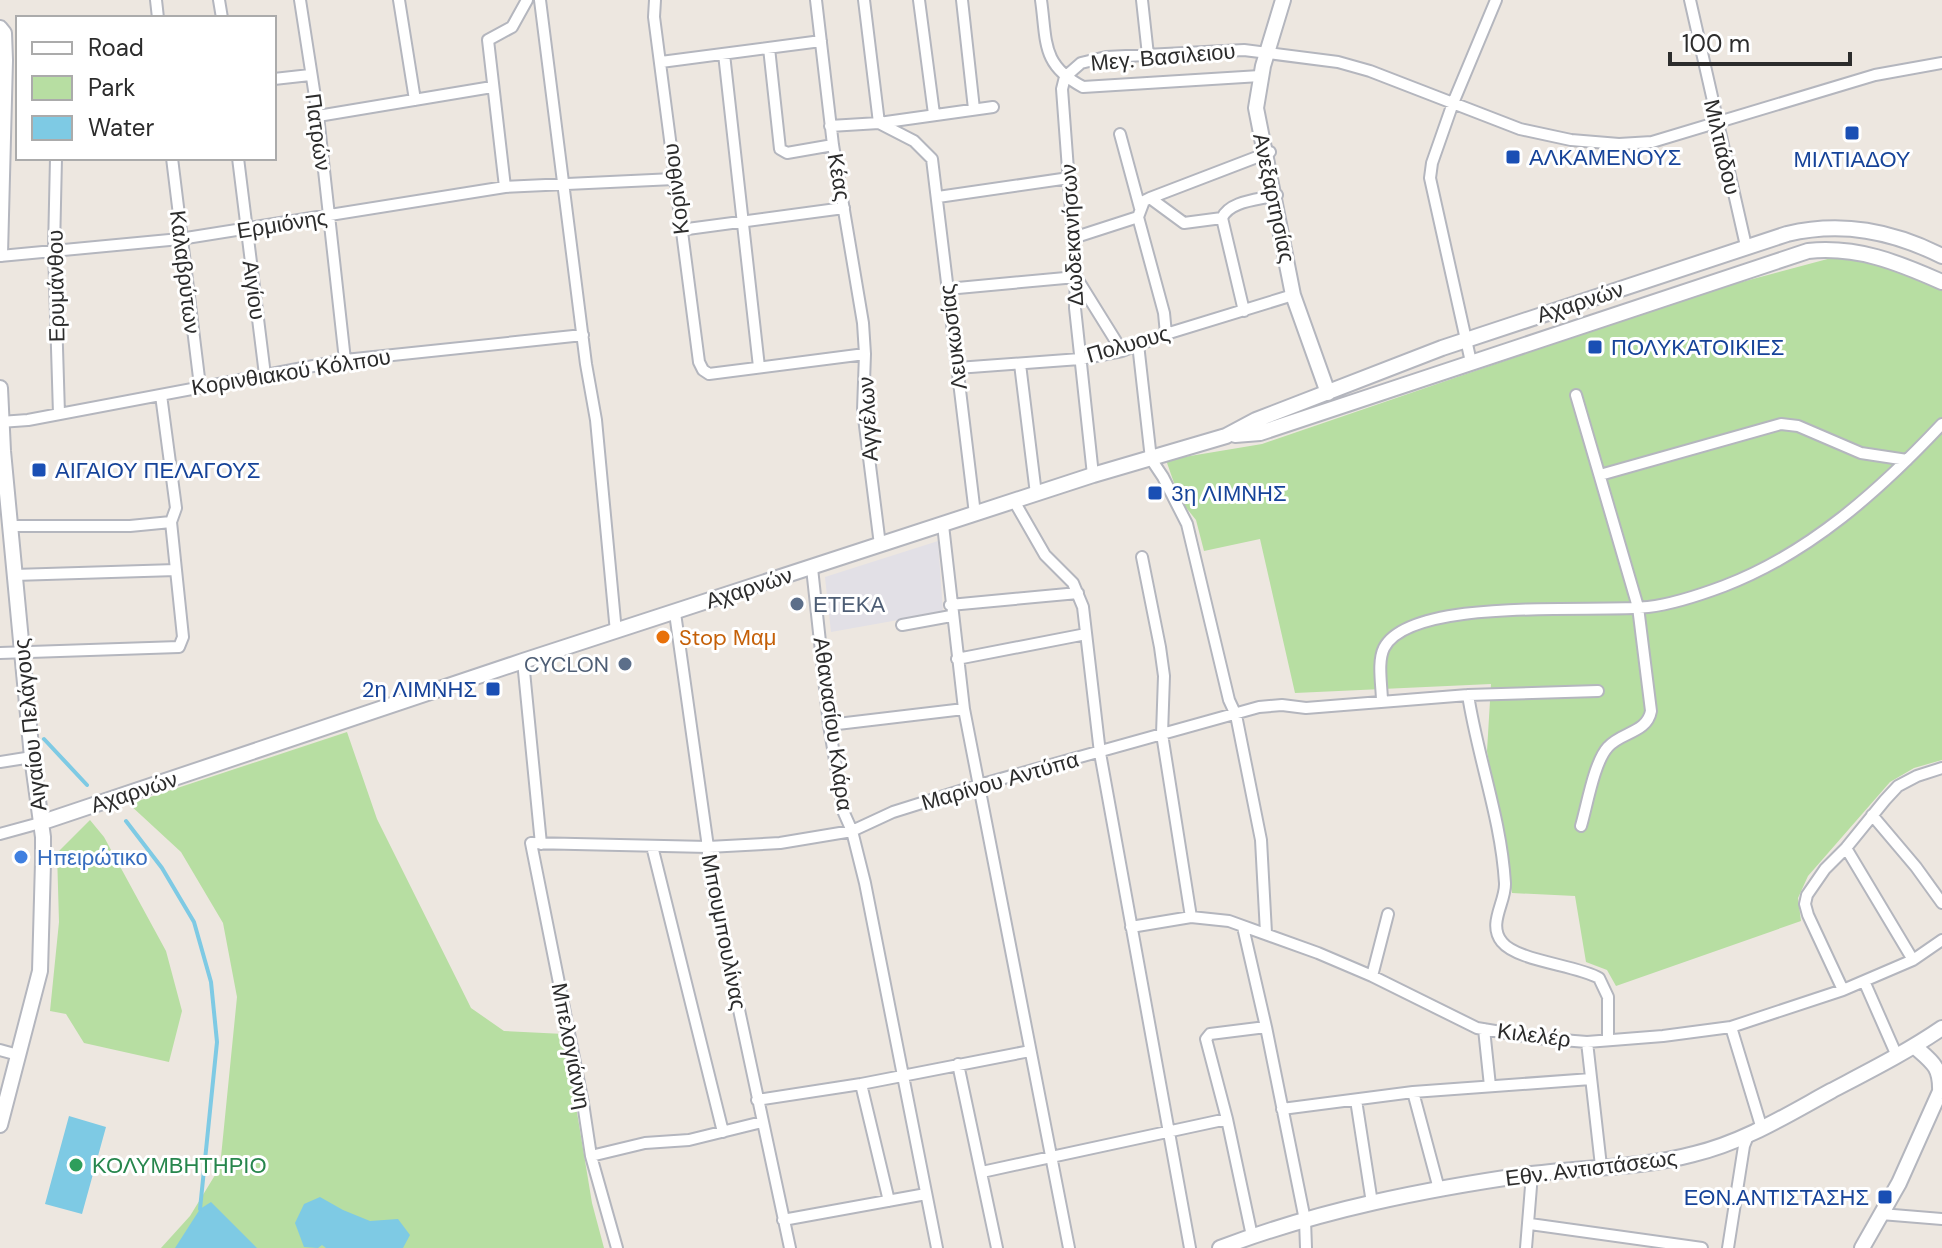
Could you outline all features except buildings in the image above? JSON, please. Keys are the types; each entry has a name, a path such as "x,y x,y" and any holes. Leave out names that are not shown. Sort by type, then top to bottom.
{"main road":[{"name":"Ανεξαρτησίας","path":"1283,0 1260,76 1256,108 1276,195 1293,295 1328,393"},
{"path":"0,255 2,130 11,104 7,31"},
{"name":"Αχαρνών","path":"40,823 1093,475 1226,436 1256,420 1465,340 1746,246 1806,230 1853,228 1900,237 1942,256"},
{"name":"Αχαρνών","path":"1226,436 1260,433 1808,251 1841,250 1882,256 1942,282"},
{"name":"Αιγαίου Πελάγους","path":"0,388 4,497 10,526 40,823 43,924 40,971 0,1125"},
{"name":"Εθν. Αντιστάσεως","path":"1220,1248 1305,1220 1439,1189 1532,1174 1674,1160 1755,1132 1919,1044 1942,1028"},
{"path":"1919,1044 1942,1047"},
{"path":"1862,1248 1899,1183 1941,1090 1941,1078 1935,1065 1919,1044"}],"street":[{"name":"Πατρών","path":"300,0 318,116 345,360"},
{"path":"399,0 415,100"},
{"path":"505,187 488,40 512,27 527,0"},
{"path":"540,0 562,184 596,420 616,632"},
{"name":"Κορίνθου","path":"655,0 654,17 699,362 709,374"},
{"name":"Κέας","path":"816,0 830,126 863,323 865,354"},
{"path":"864,0 879,123"},
{"path":"919,0 934,114"},
{"path":"962,0 974,109"},
{"name":"Δωδεκανήσων","path":"1041,0 1048,52 1054,67 1065,77 1062,89 1076,277 1075,308 1093,475"},
{"path":"1142,0 1148,55"},
{"path":"1471,362 1430,178 1432,163 1453,103 1496,0"},
{"name":"Μιλτιάδου","path":"1690,0 1746,246"},
{"path":"661,62 821,41"},
{"path":"769,48 780,149 787,153 833,145"},
{"name":"Μεγ. Βασιλειου","path":"1065,77 1081,63 1106,57 1244,50 1338,62 1370,71 1520,129 1571,140 1619,144 1652,142 1875,75 1942,63"},
{"path":"724,54 759,367"},
{"path":"276,79 310,75"},
{"path":"1065,77 1083,87 1260,76"},
{"path":"318,116 492,87"},
{"path":"830,126 879,123 993,107"},
{"name":"Λευκωσίας","path":"879,123 914,141 932,159 975,514"},
{"path":"1120,134 1164,313 1166,334"},
{"path":"1073,238 1139,212 1150,198 1267,154"},
{"name":"Ερυμάνθου","path":"56,160 54,249 59,414"},
{"name":"Καλαβρύτων","path":"172,160 200,386"},
{"name":"Αιγίου","path":"238,160 265,375"},
{"path":"938,197 1069,178"},
{"name":"Ερμιόνης","path":"0,255 180,239 505,187 674,179"},
{"path":"1244,311 1222,218 1233,206 1276,195"},
{"path":"1150,198 1184,223 1222,218"},
{"path":"680,230 844,208"},
{"path":"947,289 1076,277 1122,351"},
{"name":"Πολυους","path":"957,368 1080,359 1122,351 1166,334 1293,295"},
{"name":"Κορινθιακού Κόλπου","path":"1,422 59,414 345,360 583,335"},
{"path":"1138,344 1151,459 1187,524 1229,700 1236,715 1261,840 1266,933"},
{"name":"Αγγέλων","path":"709,374 865,354 863,410 880,545"},
{"path":"1020,364 1036,494"},
{"path":"0,653 179,647 183,637 171,522 176,508 161,395"},
{"path":"1576,395 1638,607 1650,719 1644,726 1607,747 1581,826"},
{"path":"1600,475 1781,424 1798,426 1861,453 1907,460"},
{"path":"1382,702 1384,648 1405,630 1421,622 1471,612 1638,607 1686,599 1765,567 1834,524 1907,460 1942,424"},
{"path":"1014,501 1045,555 1064,573 1078,593 1083,607 1100,753 1190,1248"},
{"path":"10,526 130,526 171,522"},
{"path":"943,525 964,709 1069,1248"},
{"path":"1142,557 1151,592 1164,676 1162,734 1191,917"},
{"name":"Αθανασίου Κλάρα","path":"812,568 829,725 844,813 852,831 865,883 937,1248"},
{"path":"14,575 176,570"},
{"path":"902,625 951,610 1078,593"},
{"name":"Μπουμπουλίνας","path":"675,613 708,865 790,1248"},
{"path":"957,659 1086,634"},
{"name":"Μπελογιάννη","path":"523,661 536,844 591,1156 617,1248"},
{"name":"Μαρίνου Αντύπα","path":"536,844 708,847 780,843 852,831 893,812 979,785 1273,706 1306,708 1468,695 1598,691"},
{"path":"1468,695 1474,735 1495,808 1504,869 1506,894 1496,919 1499,936 1502,943 1516,951 1599,978 1608,997 1608,1040"},
{"path":"829,725 964,709"},
{"path":"0,762 32,757"},
{"path":"1843,990 1805,904 1807,895 1825,869 1898,786 1942,768"},
{"path":"1872,815 1942,903"},
{"name":"Αχαρνών","path":"0,834 40,823"},
{"path":"652,846 723,1132"},
{"path":"1846,848 1913,960"},
{"path":"1372,976 1388,914"},
{"name":"Κιλελέρ","path":"1131,927 1191,917 1214,918 1266,933 1372,976 1469,1025 1537,1038 1587,1042 1731,1027 1843,990 1913,960 1942,940"},
{"path":"1243,927 1305,1220 1306,1248"},
{"path":"1864,981 1897,1056"},
{"path":"1252,1236 1207,1036 1266,1027"},
{"path":"1728,1248 1744,1146 1755,1132 1731,1027"},
{"path":"1484,1029 1490,1086"},
{"path":"1587,1042 1601,1166"},
{"path":"0,1050 18,1055"},
{"path":"757,1100 861,1084 1030,1051"},
{"path":"958,1064 997,1248"},
{"path":"1282,1109 1413,1092 1591,1079"},
{"path":"861,1084 889,1201"},
{"path":"1413,1092 1439,1189"},
{"path":"1356,1100 1372,1203"},
{"path":"982,1172 1227,1119"},
{"path":"591,1156 645,1143 689,1140 762,1122"},
{"path":"1526,1248 1532,1174"},
{"path":"783,1220 926,1194"},
{"path":"1881,1214 1942,1219"},
{"path":"1530,1224 1702,1248"}],"shaded area":[{"path":"938,541 943,612 831,632 825,577"}],"green space":[{"path":"1835,257 1876,259 1942,289 1942,760 1914,768 1890,782 1808,876 1798,898 1801,921 1616,986 1607,970 1586,962 1575,896 1512,893 1487,751 1491,684 1295,693 1260,539 1204,551 1196,520 1180,500 1166,460 1262,444 1708,291"},
{"path":"347,732 377,819 471,1008 504,1031 564,1034 592,1203 604,1248 161,1248 190,1216 220,1167 237,997 223,923 181,852 129,804"},
{"path":"90,820 104,837 166,951 182,1011 169,1062 84,1043 66,1014 50,1011 59,922 57,853"}],"water":[{"name":"ΚΟΛΥΜΒΗΤΗΡΙΟ","path":"69,1116 106,1127 82,1214 45,1204"},
{"path":"320,1197 370,1221 398,1219 410,1235 403,1248 304,1247 295,1223 304,1204"},
{"path":"211,1202 257,1248 175,1248 200,1209"}],"waterway":[{"path":"44,739 87,785"},
{"path":"126,821 162,868 194,922 211,982 217,1042 200,1209"}],"place":[{"name":"ΜΙΛΤΙΑΔΟΥ","path":"1852,133"},
{"name":"ΑΛΚΑΜΕΝΟΥΣ","path":"1513,157"},
{"name":"ΠΟΛΥΚΑΤΟΙΚΙΕΣ","path":"1595,347"},
{"name":"ΑΙΓΑΙΟΥ ΠΕΛΑΓΟΥΣ","path":"39,470"},
{"name":"3η ΛΙΜΝΗΣ","path":"1155,493"},
{"name":"ΕΤΕΚΑ","path":"797,604"},
{"name":"Stop Μαμ","path":"663,637"},
{"name":"CYCLON","path":"625,664"},
{"name":"2η ΛΙΜΝΗΣ","path":"493,689"},
{"name":"Ηπειρώτικο","path":"21,857"},
{"name":"ΚΟΛΥΜΒΗΤΗΡΙΟ","path":"76,1165"},
{"name":"ΕΘΝ.ΑΝΤΙΣΤΑΣΗΣ","path":"1885,1197"}]}
